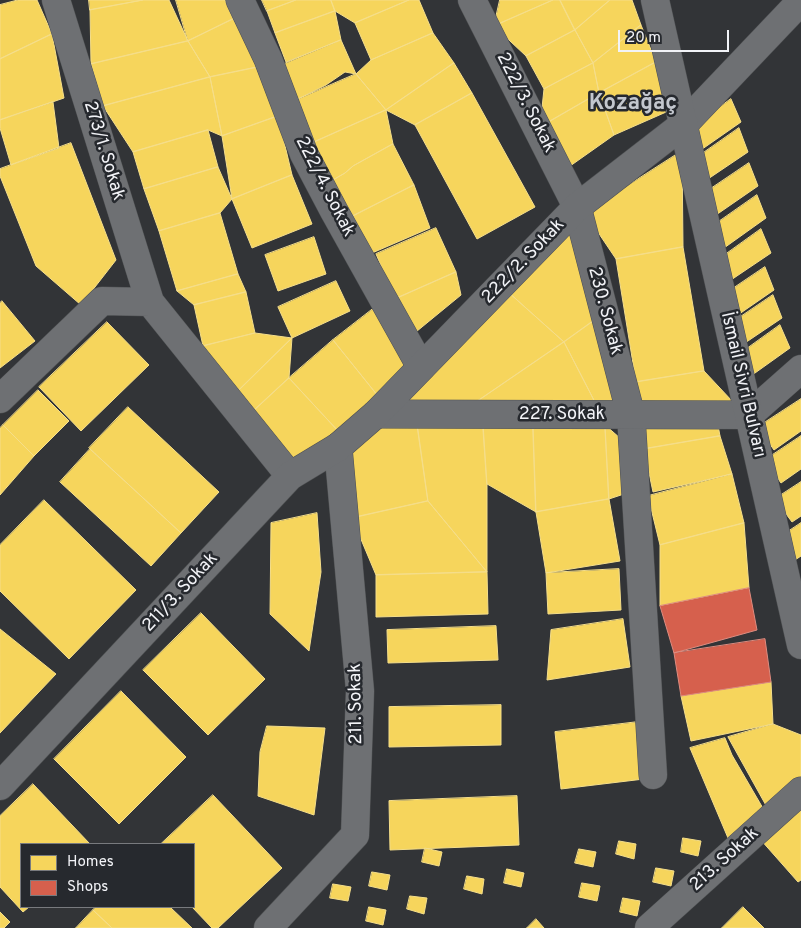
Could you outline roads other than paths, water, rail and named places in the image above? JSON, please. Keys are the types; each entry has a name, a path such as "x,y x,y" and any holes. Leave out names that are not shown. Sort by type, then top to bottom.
{"street":[{"name":"273/1. Sokak","path":"56,0 150,302 290,476"},
{"name":"222/4. Sokak","path":"240,0 268,59 304,154 421,367"},
{"name":"222/3. Sokak","path":"472,0 577,207"},
{"name":"İsmail Sivri Bulvarı","path":"655,0 801,646"},
{"name":"222/2. Sokak","path":"376,414 577,207 684,124 801,1"},
{"name":"230. Sokak","path":"577,207 631,415 653,776"},
{"path":"0,399 102,301 150,302"},
{"path":"749,415 801,370"},
{"name":"227. Sokak","path":"376,414 749,415"},
{"name":"211/3. Sokak","path":"0,786 290,476 338,447 376,414"},
{"name":"211. Sokak","path":"268,928 355,835 360,691 338,447"},
{"name":"213. Sokak","path":"648,928 801,791"}],"district":[{"name":"Kozağaç","path":"633,105"}]}
